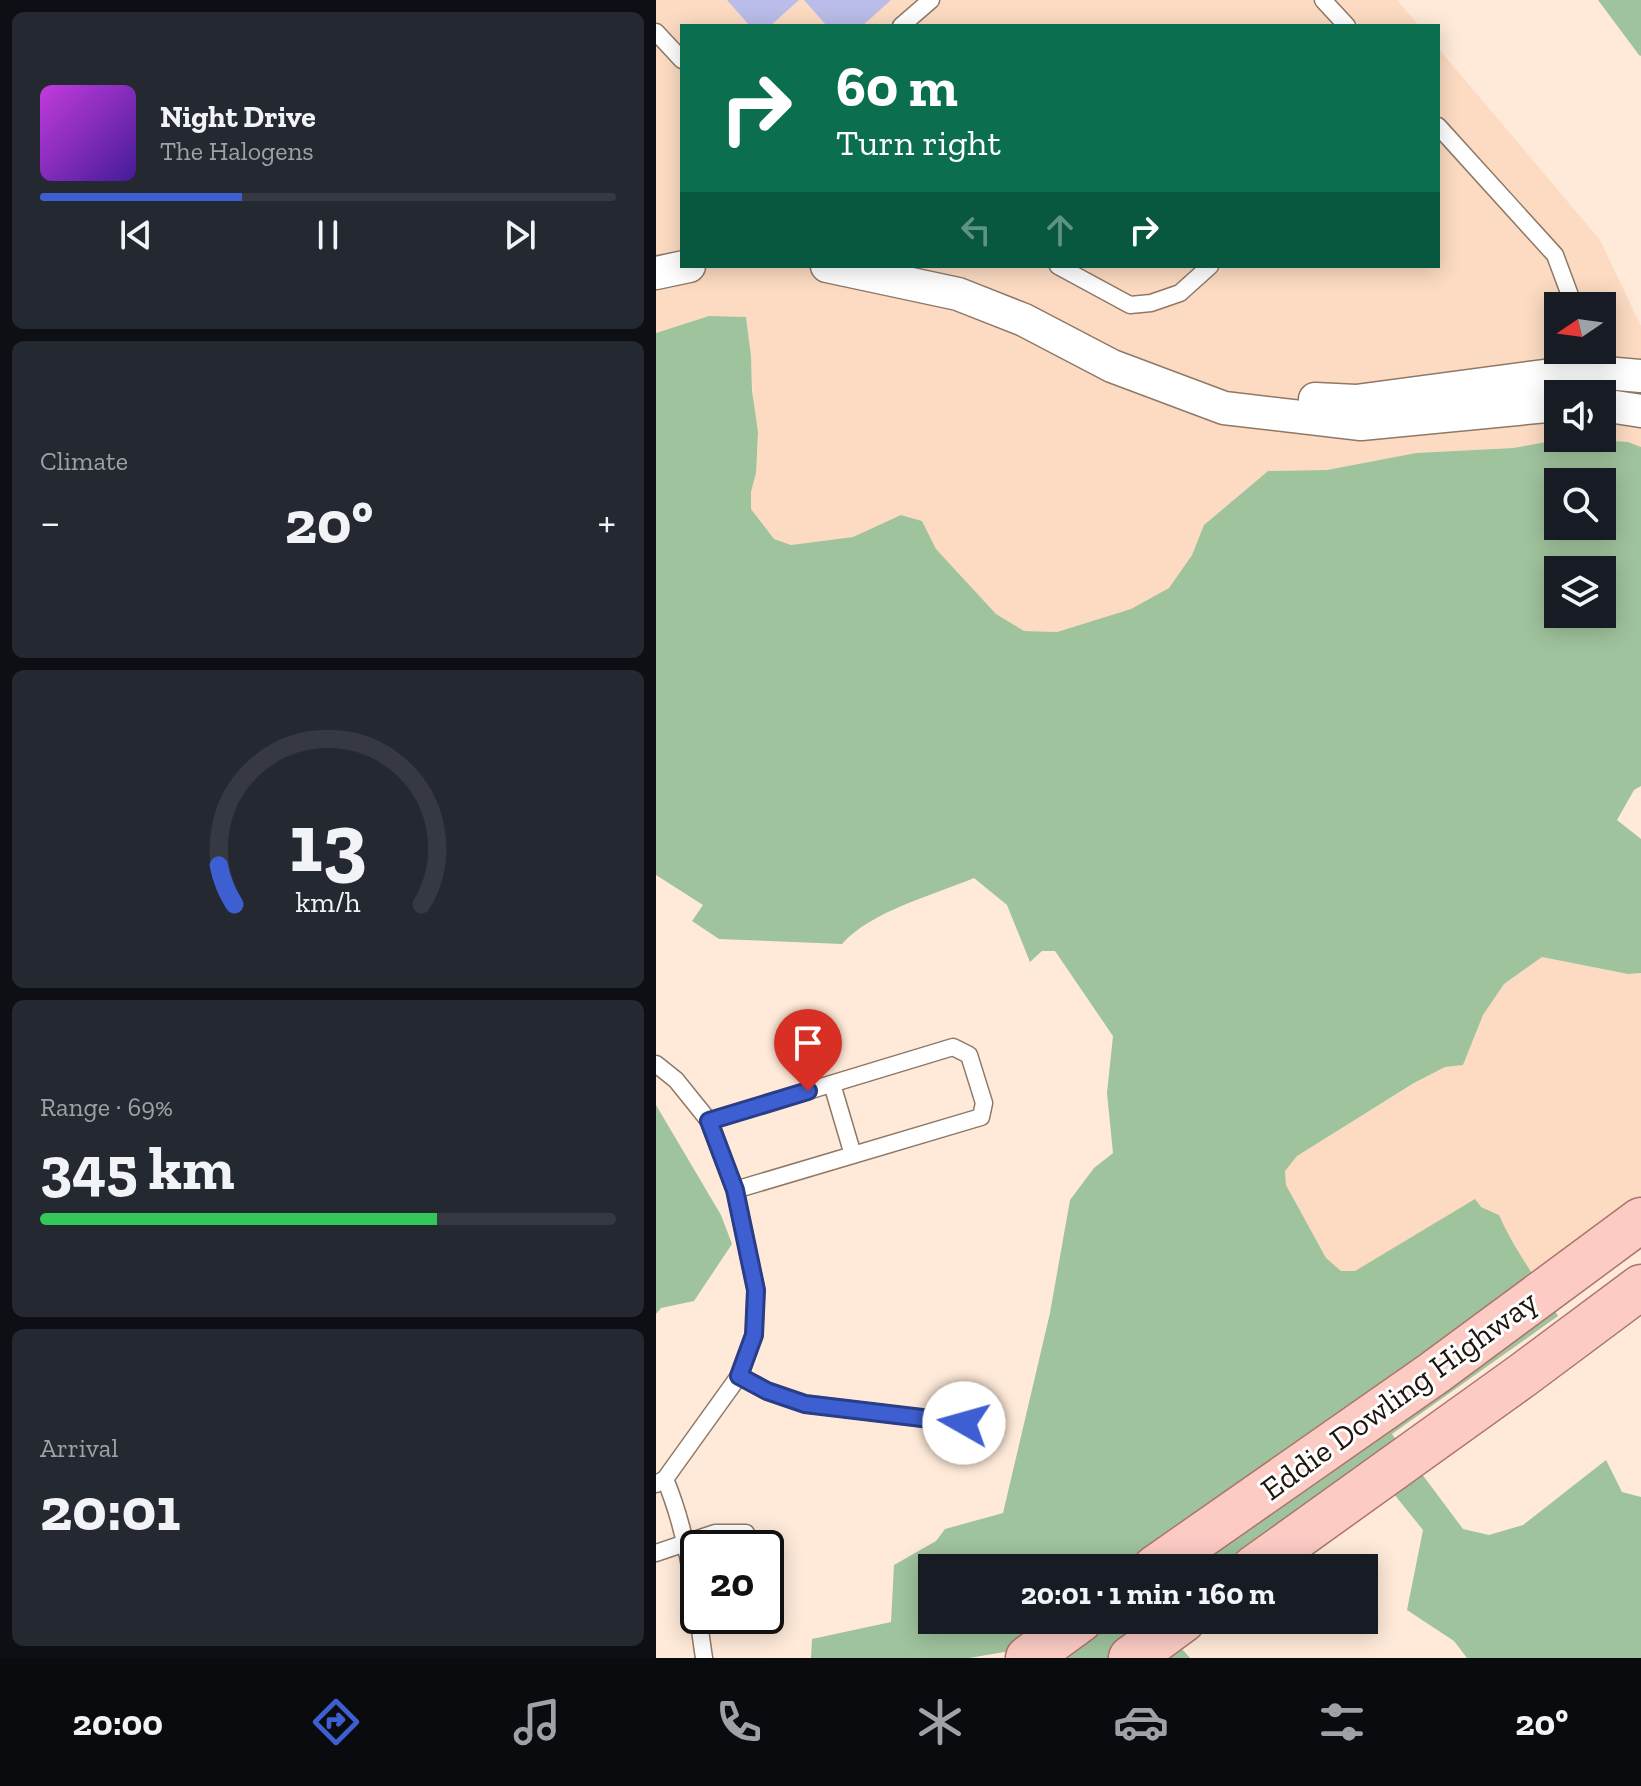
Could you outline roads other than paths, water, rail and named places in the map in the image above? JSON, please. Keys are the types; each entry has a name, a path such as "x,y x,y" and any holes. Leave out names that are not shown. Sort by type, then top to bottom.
{"main road":[{"name":"Eddie Dowling Highway","path":"1175,1554 1434,1373 1641,1220"},
{"name":"Eddie Dowling Highway","path":"1274,1554 1641,1287"},
{"path":"1028,1658 1061,1634"},
{"path":"1131,1658 1164,1634"}],"street":[{"path":"656,252 680,246"},
{"path":"656,273 680,268"},
{"path":"836,268 958,294 1024,320 1112,366 1224,408 1361,424 1544,406"},
{"path":"927,268 968,278 1034,302 1117,350 1218,387 1269,397 1356,401 1582,372 1641,376"},
{"path":"1616,407 1641,411"}],"lane":[{"path":"903,24 931,0"},
{"path":"1323,0 1345,24"},
{"path":"656,32 680,58"},
{"path":"1440,128 1555,255 1569,292"},
{"path":"1062,268 1130,305 1151,303 1180,293 1208,268"},
{"path":"709,1121 953,1047 969,1055 984,1103 981,1117 735,1190"},
{"path":"656,1064 676,1080 709,1121 735,1190 756,1290 754,1335 739,1376 661,1482 677,1507 683,1530"},
{"path":"832,1084 853,1155"},
{"path":"739,1376 767,1391 805,1404 964,1423"},
{"path":"656,1553 680,1545"},
{"path":"700,1634 704,1658"}]}
